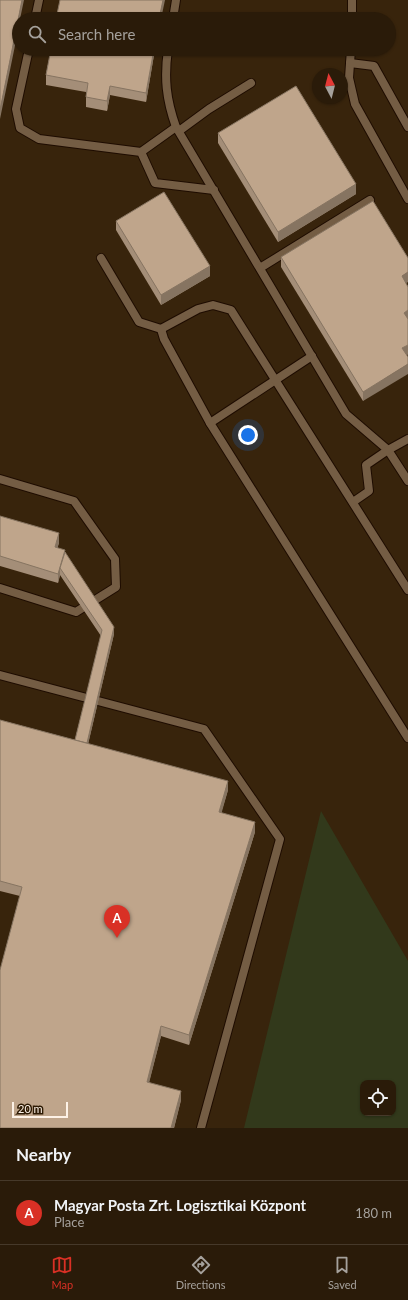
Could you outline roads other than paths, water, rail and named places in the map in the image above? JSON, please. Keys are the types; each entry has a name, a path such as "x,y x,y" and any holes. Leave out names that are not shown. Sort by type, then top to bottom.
{"lane":[{"path":"36,12 39,0"},
{"path":"174,12 176,0"},
{"path":"352,0 352,12"},
{"path":"27,56 16,109 20,128 39,139 141,152 251,83"},
{"path":"167,56 165,81 170,110 178,129 346,414 388,450 408,481"},
{"path":"350,56 349,78 355,104 408,199"},
{"path":"350,63 374,66 408,127"},
{"path":"141,152 155,183 214,190"},
{"path":"260,268 370,200"},
{"path":"101,258 139,322 161,329 198,309 213,305 231,310 408,590"},
{"path":"161,329 164,340 210,423 408,738"},
{"path":"210,423 312,356"},
{"path":"352,502 369,490 366,465 408,439"},
{"path":"0,478 74,501 115,559 116,587 76,612 0,588"},
{"path":"0,675 204,729 280,839 201,1128"}],"place":[{"name":"Magyar Posta Zrt. Logisztikai Központ","path":"117,938"}]}
